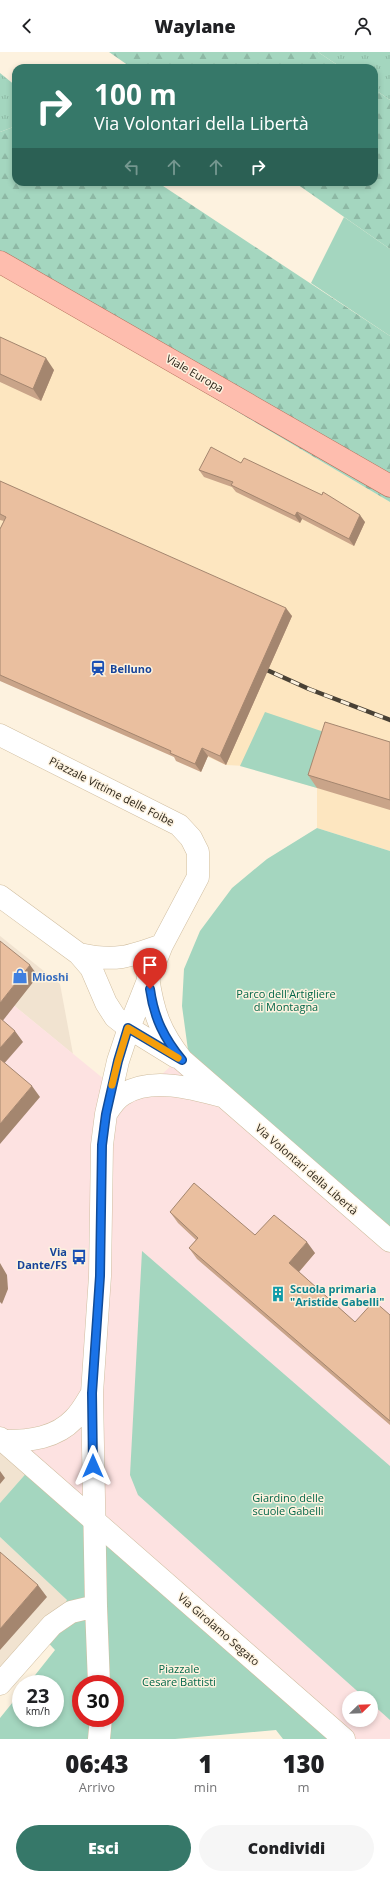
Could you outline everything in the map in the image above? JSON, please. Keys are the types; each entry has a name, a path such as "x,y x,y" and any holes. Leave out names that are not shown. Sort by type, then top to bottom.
{"main road":[{"name":"Viale Europa","path":"0,262 390,486"}],"street":[{"name":"Piazzale Vittime delle Foibe","path":"0,735 179,825 191,838 198,852 198,877 162,945 128,1028 118,1061 106,1114 102,1145 100,1276 92,1393 94,1520"},
{"path":"0,896 79,954 98,958 129,956 162,945"},
{"name":"Via Volontari della Libertà","path":"79,954 91,968 106,1003 115,1017 128,1028 182,1060"},
{"name":"Via Volontari della Libertà","path":"148,977 152,1002 158,1022 167,1042 182,1060 390,1241"},
{"path":"106,1114 115,1101 124,1094 146,1086 183,1088 224,1096"},
{"path":"2,1440 24,1441 42,1438 65,1427 75,1418 92,1393"},
{"name":"Via Girolamo Segato","path":"2,1440 344,1739"},
{"path":"94,1520 99,1675"},
{"path":"0,1684 52,1625 71,1612 96,1606"},
{"path":"100,1739 101,1727"}],"shaded area":[{"path":"0,271 390,502 390,851 317,828 317,788 245,766 226,765 0,663"},
{"path":"0,936 60,984 73,1054 0,994"},
{"path":"0,994 132,1102 188,1050 390,1234 390,1739 351,1739 0,1427"},
{"path":"0,1427 37,1461 0,1503"},
{"path":"0,1537 67,1600 42,1636 0,1684"}],"green space":[{"path":"109,52 318,52 336,64 126,64"},
{"path":"318,52 390,52 390,100 378,92 378,64 336,64"},
{"path":"0,73 12,83 12,128 0,132"},
{"path":"378,92 390,100 390,249 300,186 378,186"},
{"path":"12,128 12,186 163,186 390,336 390,502 0,271 0,132"},
{"path":"344,217 390,249 390,336 311,283"},
{"path":"265,712 333,735 317,788 240,766"},
{"name":"Parco dell'Artigliere di Montagna","path":"317,828 390,851 390,1234 205,1072 188,1050 182,1006 184,969 200,931 232,888 267,859"},
{"name":"Giardino delle scuole Gabelli","path":"142,1251 390,1466 390,1720 378,1709 378,1691 357,1691 138,1495 130,1475"},
{"name":"Piazzale Cesare Battisti","path":"37,1461 351,1739 283,1739 276,1730 175,1739 0,1739 0,1718 12,1703 12,1727 64,1727 64,1675 35,1675 55,1650 42,1636 67,1600 0,1537 0,1503"}],"building":[{"path":"0,337 46,358 33,389 0,374"},
{"path":"211,447 241,463 244,458 322,495 323,492 360,515 349,539 297,512 295,516 231,485 233,482 199,470"},
{"path":"0,481 286,608 220,756 202,748 195,764 170,753 171,751 0,675 0,529 6,517 0,514"},
{"path":"325,722 390,742 390,800 308,775"},
{"path":"0,941 30,965 0,1003"},
{"path":"0,1018 15,1031 0,1048"},
{"path":"0,1059 32,1086 0,1124"},
{"name":"Scuola primaria \"Aristide Gabelli\"","path":"194,1183 255,1235 274,1215 307,1242 289,1263 355,1322 374,1301 390,1315 390,1421 189,1248 198,1238 170,1212"},
{"path":"0,1552 38,1585 0,1629"}],"railway":[{"path":"258,666 309,689 390,720"}],"slow traffic":[{"path":"112,1085 128,1028 178,1058"}],"place":[{"name":"Belluno","path":"98,668"},
{"name":"Mioshi","path":"20,976"},
{"name":"Via Dante/FS","path":"79,1257"},
{"name":"Scuola primaria \"Aristide Gabelli\"","path":"278,1294"}],"route":[{"path":"93,1466 92,1393 100,1276 102,1145 106,1114 118,1061 128,1028 182,1060 167,1042 158,1022 150,989"}]}
